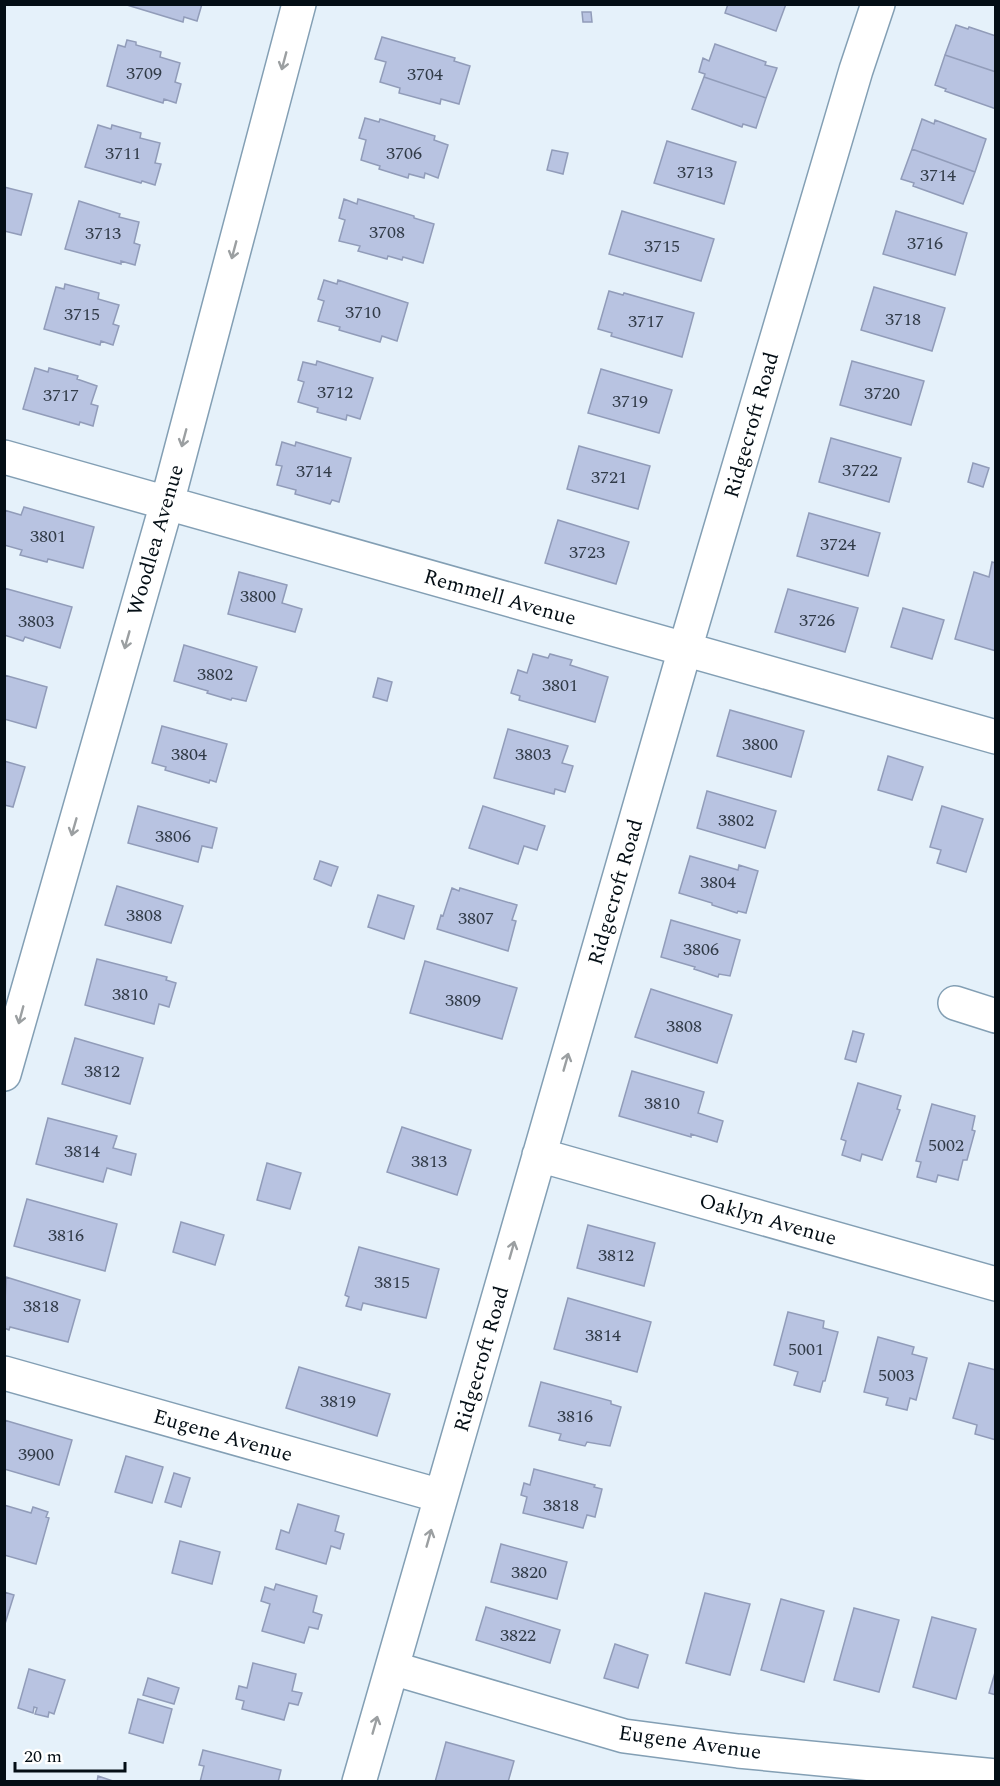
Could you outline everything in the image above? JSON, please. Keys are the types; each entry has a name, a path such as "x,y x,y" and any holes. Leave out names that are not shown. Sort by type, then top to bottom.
{"street":[{"name":"Woodlea Avenue","path":"4,1074 166,503 299,4"},
{"name":"Ridgecroft Road","path":"359,1782 685,649 856,70 878,4"},
{"name":"Remmell Avenue","path":"4,457 996,736"},
{"path":"955,1004 996,1016"},
{"name":"Oaklyn Avenue","path":"539,1155 996,1284"},
{"name":"Eugene Avenue","path":"4,1373 441,1496"},
{"name":"Eugene Avenue","path":"392,1668 624,1736 738,1751 996,1776"}],"building":[{"path":"202,4 197,21 184,17 183,22 127,5"},
{"path":"728,4 786,4 776,31 725,13"},
{"path":"582,12 591,12 592,22 583,22"},
{"path":"956,25 996,36 996,72 945,55"},
{"path":"382,37 455,58 454,61 470,66 459,104 441,99 440,104 399,93 400,88 380,82 386,62 375,59"},
{"path":"127,40 161,52 160,57 180,63 175,82 181,84 176,103 164,99 163,103 107,86 118,45 125,47"},
{"path":"715,44 777,68 766,98 704,77 705,74 699,72 703,58 709,61"},
{"path":"945,55 996,72 996,109 945,91 946,89 935,85"},
{"path":"704,77 766,98 756,128 743,124 742,127 692,109"},
{"path":"365,118 379,122 380,119 435,136 434,140 448,145 438,178 425,173 424,178 409,174 408,178 379,169 380,166 361,160 366,140 359,138"},
{"path":"922,119 934,124 935,120 986,139 975,172 912,149"},
{"path":"98,125 111,129 112,125 141,133 140,138 160,143 155,163 161,164 155,185 85,167"},
{"path":"667,141 736,162 724,204 654,183"},
{"path":"912,149 975,172 963,204 913,186 914,183 901,179"},
{"path":"552,150 568,153 563,174 547,170"},
{"path":"4,187 32,194 21,235 4,231"},
{"path":"344,199 357,204 358,199 434,224 423,263 403,257 402,260 388,256 387,259 358,251 360,246 339,241 345,220 339,218"},
{"path":"79,201 120,214 119,217 139,222 134,243 140,245 135,265 121,261 121,264 65,249"},
{"path":"622,211 714,239 701,281 609,254"},
{"path":"896,211 967,233 955,275 883,254"},
{"path":"324,280 337,284 338,280 408,303 397,341 382,336 380,342 318,321 324,301 318,299"},
{"path":"65,284 99,293 98,299 119,305 113,324 119,326 113,345 101,341 100,345 44,329 56,287 64,289"},
{"path":"874,287 945,308 932,351 861,330"},
{"path":"609,291 623,295 624,293 694,313 682,357 611,336 612,333 598,329"},
{"path":"317,361 373,378 360,419 347,415 346,420 317,412 318,408 298,402 304,382 298,380 303,362 316,365"},
{"path":"852,361 924,381 911,425 840,405"},
{"path":"35,368 48,372 49,368 78,376 77,379 97,386 91,404 98,406 93,426 80,422 79,425 23,409"},
{"path":"601,369 672,390 659,433 588,413"},
{"path":"831,438 901,458 889,502 819,482"},
{"path":"282,442 295,446 296,442 351,458 339,502 332,500 330,504 295,494 296,490 277,485 282,466 276,465"},
{"path":"579,446 650,466 638,509 567,489"},
{"path":"973,463 989,468 983,487 968,482"},
{"path":"24,507 94,527 83,568 20,555 22,550 4,545 4,510 21,515"},
{"path":"809,513 880,533 868,576 797,556"},
{"path":"558,520 629,542 616,584 545,563"},
{"path":"992,562 996,563 996,651 955,639 974,572 989,577"},
{"path":"239,572 287,585 282,603 302,609 295,632 228,614"},
{"path":"4,588 72,607 60,648 25,637 23,641 4,635"},
{"path":"788,589 858,608 845,652 775,632"},
{"path":"903,608 944,620 932,659 891,647"},
{"path":"184,645 257,667 246,701 232,698 231,700 174,681"},
{"path":"533,654 548,658 550,654 572,660 570,665 608,677 595,722 519,700 520,696 511,693 518,670 527,673"},
{"path":"4,675 47,687 36,728 4,719"},
{"path":"378,678 392,682 387,701 373,697"},
{"path":"730,710 804,731 791,777 717,756"},
{"path":"162,726 227,744 216,782 210,780 209,783 165,770 166,767 152,763"},
{"path":"508,729 568,746 562,763 573,766 565,792 555,789 554,794 494,778"},
{"path":"888,756 923,767 912,800 878,790"},
{"path":"4,761 25,767 13,807 4,805"},
{"path":"707,791 776,811 765,848 697,828"},
{"path":"138,806 217,828 212,848 202,846 198,862 128,843"},
{"path":"483,806 545,826 537,850 524,846 518,864 469,848"},
{"path":"942,806 983,819 966,872 937,863 941,850 930,847"},
{"path":"690,856 738,870 739,865 758,871 746,913 738,911 737,913 679,893"},
{"path":"320,861 338,867 331,886 314,879"},
{"path":"117,886 183,906 171,943 105,925"},
{"path":"452,888 459,891 460,888 517,905 512,920 516,921 508,951 437,929"},
{"path":"378,895 414,906 404,939 368,927"},
{"path":"671,920 740,940 730,976 719,974 718,977 694,969 695,967 661,957"},
{"path":"97,959 167,977 166,980 176,983 169,1007 159,1004 154,1024 85,1005"},
{"path":"425,961 517,988 502,1039 410,1013"},
{"path":"651,989 732,1015 717,1063 635,1037"},
{"path":"853,1031 864,1034 856,1062 845,1059"},
{"path":"75,1038 143,1058 130,1104 62,1084"},
{"path":"632,1071 704,1092 698,1113 723,1121 717,1142 691,1134 691,1137 619,1116"},
{"path":"858,1083 901,1096 897,1109 900,1110 882,1160 862,1154 860,1161 842,1155 846,1141 841,1139"},
{"path":"932,1104 975,1116 972,1130 975,1131 967,1160 963,1160 958,1180 938,1175 936,1182 917,1177 921,1162 916,1161"},
{"path":"48,1118 117,1136 113,1148 136,1154 131,1175 107,1168 103,1182 36,1164"},
{"path":"402,1127 471,1150 457,1195 387,1172"},
{"path":"267,1163 301,1173 290,1209 257,1200"},
{"path":"27,1199 117,1224 105,1271 14,1246"},
{"path":"181,1222 224,1235 215,1265 173,1252"},
{"path":"588,1225 655,1243 644,1286 577,1268"},
{"path":"359,1247 439,1269 426,1318 363,1303 361,1310 346,1306 349,1297 345,1295"},
{"path":"6,1277 80,1300 68,1342 10,1327 9,1330 4,1328"},
{"path":"568,1298 651,1322 637,1372 554,1349"},
{"path":"788,1312 824,1321 823,1328 838,1332 820,1392 794,1385 798,1372 774,1365"},
{"path":"878,1337 914,1347 912,1354 927,1358 916,1400 910,1398 907,1410 886,1405 888,1398 864,1392"},
{"path":"969,1363 996,1370 996,1440 975,1434 977,1425 953,1418"},
{"path":"299,1367 390,1394 377,1436 286,1408"},
{"path":"541,1382 611,1401 611,1404 621,1407 610,1446 587,1442 585,1446 559,1440 561,1434 529,1426"},
{"path":"4,1420 72,1440 59,1485 4,1469"},
{"path":"126,1456 163,1467 152,1503 115,1492"},
{"path":"534,1469 595,1485 594,1487 602,1489 595,1517 587,1515 583,1528 523,1513 527,1497 521,1495 524,1483 530,1485"},
{"path":"174,1473 190,1478 181,1507 165,1502"},
{"path":"298,1504 339,1516 335,1531 344,1534 340,1549 331,1546 326,1564 276,1549 281,1530 289,1533"},
{"path":"4,1505 31,1513 33,1507 48,1512 46,1517 49,1518 36,1564 4,1555"},
{"path":"180,1541 220,1552 212,1584 172,1573"},
{"path":"501,1544 567,1562 557,1599 491,1582"},
{"path":"276,1584 317,1596 313,1612 322,1615 318,1629 309,1627 304,1643 262,1631 270,1604 261,1601 265,1587 274,1590"},
{"path":"4,1592 14,1595 4,1627"},
{"path":"705,1593 750,1604 730,1675 686,1663"},
{"path":"781,1599 824,1611 804,1682 761,1670"},
{"path":"486,1607 560,1630 550,1663 476,1640"},
{"path":"854,1608 899,1620 879,1692 834,1680"},
{"path":"932,1617 976,1629 956,1699 913,1687"},
{"path":"615,1644 648,1655 638,1688 604,1678"},
{"path":"253,1663 296,1674 292,1691 302,1693 298,1705 289,1703 284,1720 242,1709 244,1701 236,1699 239,1686 247,1688"},
{"path":"29,1669 65,1680 54,1714 49,1712 48,1717 35,1714 37,1708 34,1707 33,1713 18,1708"},
{"path":"996,1669 996,1695 989,1693"},
{"path":"148,1678 179,1688 174,1704 143,1695"},
{"path":"138,1699 172,1709 163,1743 129,1733"},
{"path":"446,1742 514,1761 508,1782 435,1782"},
{"path":"203,1750 281,1770 278,1782 200,1782 204,1766 199,1765"},
{"path":"98,1776 116,1782 97,1782"}]}
